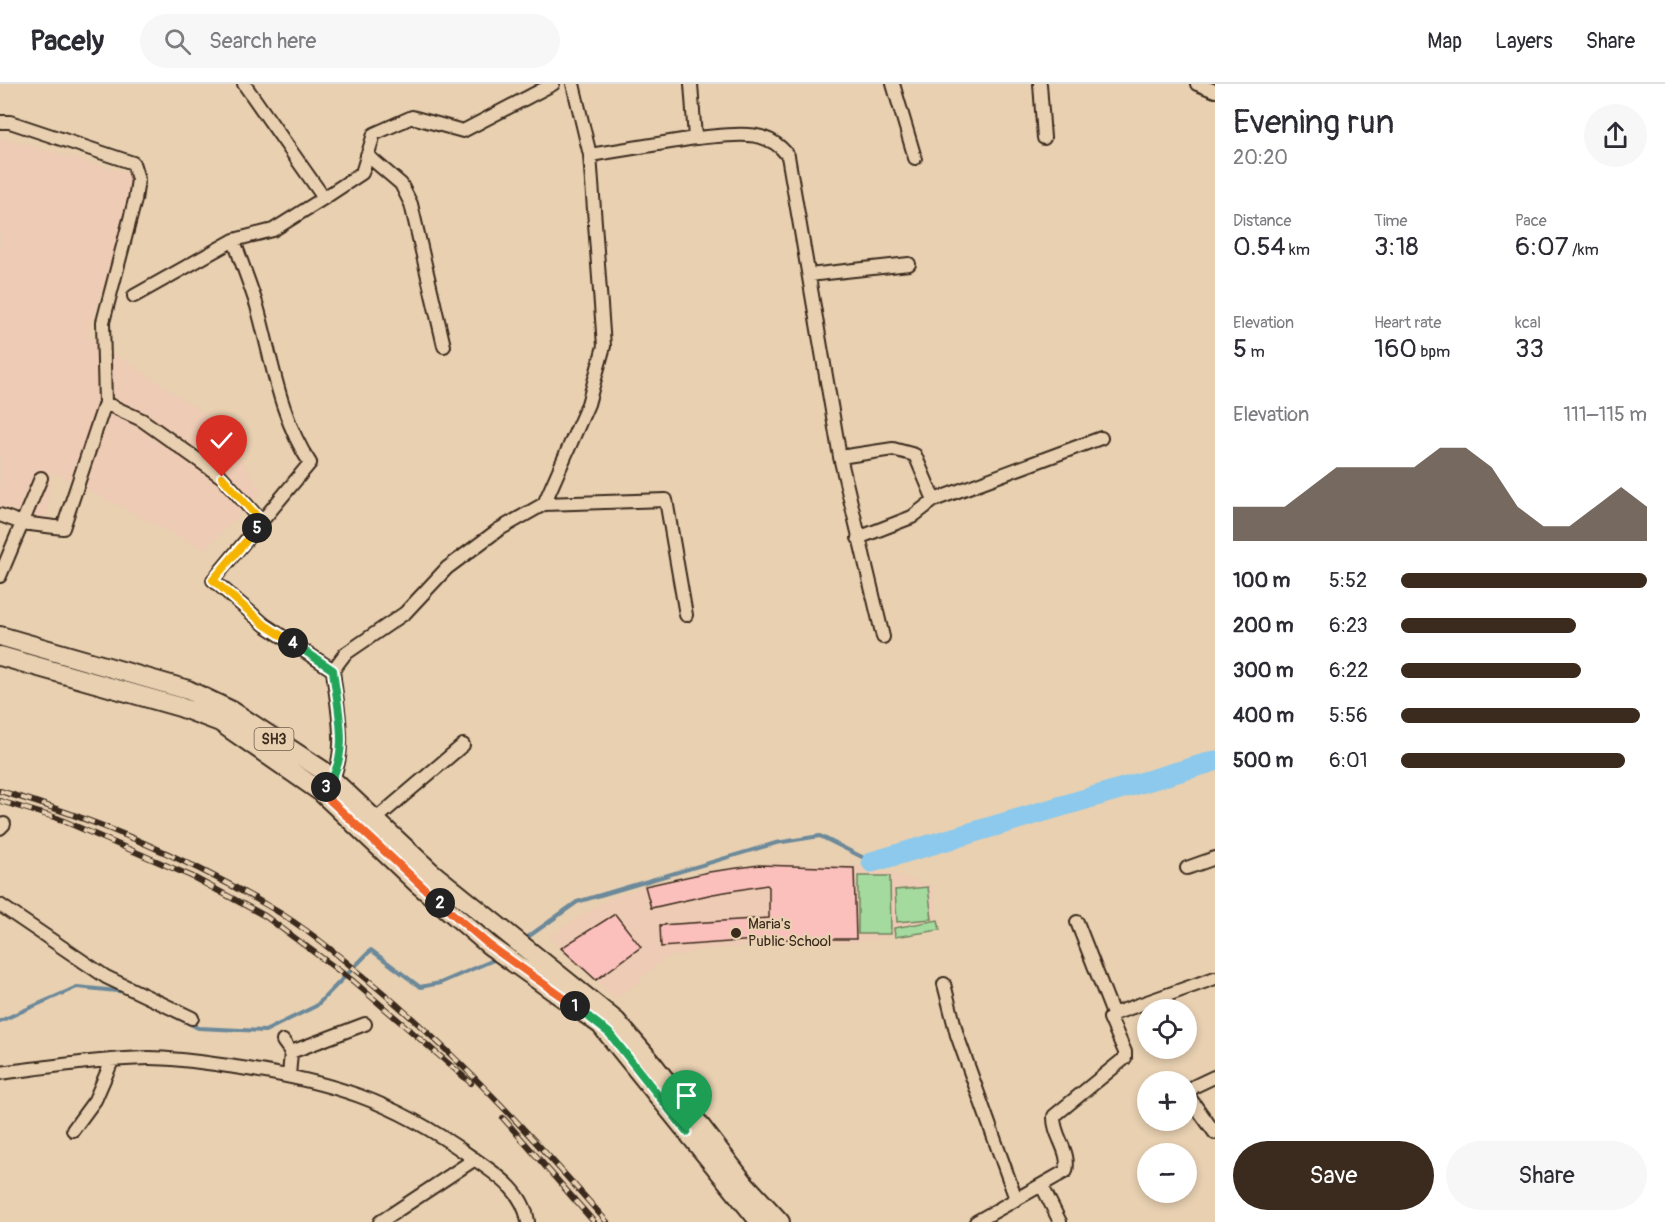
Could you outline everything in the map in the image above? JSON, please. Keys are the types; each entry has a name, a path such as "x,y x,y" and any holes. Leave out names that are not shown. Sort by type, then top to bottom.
{"main road":[{"name":"SH3","path":"0,636 188,690 231,711 327,786 418,884 489,945 590,1016 609,1033 734,1193 760,1222"},
{"name":"SH3","path":"0,656 180,707 220,722 327,786 376,819 431,872 616,1021 652,1063 744,1183 780,1222"}],"street":[{"path":"244,84 324,198"},
{"path":"134,296 234,240 273,230 362,173 374,134 412,117 463,131 553,84"},
{"path":"544,504 588,404 604,346 590,155 573,84"},
{"path":"691,84 694,138"},
{"path":"893,84 915,158"},
{"path":"1040,84 1044,138"},
{"path":"1197,84 1215,91"},
{"path":"0,122 10,122 89,146 133,163 138,179 135,200 103,322 105,403 63,528 22,523 0,514"},
{"path":"590,155 694,138 760,135 780,145 788,156 840,457 883,637"},
{"path":"367,155 401,184 411,204 444,346"},
{"path":"234,240 257,306 273,376 301,450 310,463 213,580 265,625 333,670"},
{"path":"810,275 909,264"},
{"path":"105,403 142,420 222,477 262,522"},
{"path":"858,538 912,517 934,500 1101,438"},
{"path":"840,457 893,449 915,455 934,500"},
{"path":"0,576 41,478"},
{"path":"327,786 337,772 341,754 333,670 345,654 405,613 447,568 498,530 544,504 666,500 686,615"},
{"path":"376,819 463,746"},
{"path":"1187,868 1215,858"},
{"path":"0,905 106,977 192,1018"},
{"path":"1077,922 1113,1014"},
{"path":"976,1222 1066,1171 1069,1160 1054,1124 1054,1116 1125,1058 1125,1052 1110,1018 1113,1014 1215,978"},
{"path":"944,984 957,1035 1016,1199"},
{"path":"291,1052 365,1024"},
{"path":"283,1041 291,1052 289,1076"},
{"path":"0,1073 151,1058 289,1076 351,1092 407,1114 447,1138 504,1181 519,1196 528,1222"},
{"path":"73,1130 95,1100 112,1061"},
{"path":"1214,1077 1195,1086 1189,1092 1190,1097 1215,1133"},
{"path":"380,1222 475,1159"},
{"path":"1042,1186 1060,1222"}],"shaded area":[{"path":"0,137 141,177 87,335 217,422 261,492 205,550 51,471 47,520 0,507"},
{"name":"Maria's Public School","path":"772,862 866,866 933,886 940,930 857,942 707,949 666,958 617,999 549,937 607,899 645,886 706,872"}],"green space":[{"path":"858,876 890,876 891,934 858,934"},
{"path":"928,887 932,919 897,922 895,890"},
{"path":"938,920 940,930 895,937 894,928"}],"building":[{"path":"759,865 854,868 856,939 770,939 661,947 660,925 769,918 769,887 767,885 713,894 651,908 645,886 709,872"},
{"path":"615,914 641,947 596,980 561,948"}],"waterway":[{"path":"872,862 1215,761"},
{"path":"525,939 577,902 776,843 820,836 872,862"},
{"path":"174,1016 198,1028 265,1031 316,1006 371,950 420,987 440,983 496,959"},
{"path":"0,1021 77,987 127,992"}],"railway":[{"path":"0,791 70,814 172,856 238,889 296,923 357,971 463,1066 522,1127 607,1222"},
{"path":"0,801 57,818 191,876 265,916 353,981 471,1083"},
{"path":"503,1118 594,1222"}],"place":[{"name":"Maria's Public School","path":"736,933"}],"route":[{"path":"222,477 262,522 213,580 265,625 333,670 341,754 337,772 321,792 418,884 489,945 601,1025 622,1048 687,1132"}]}
